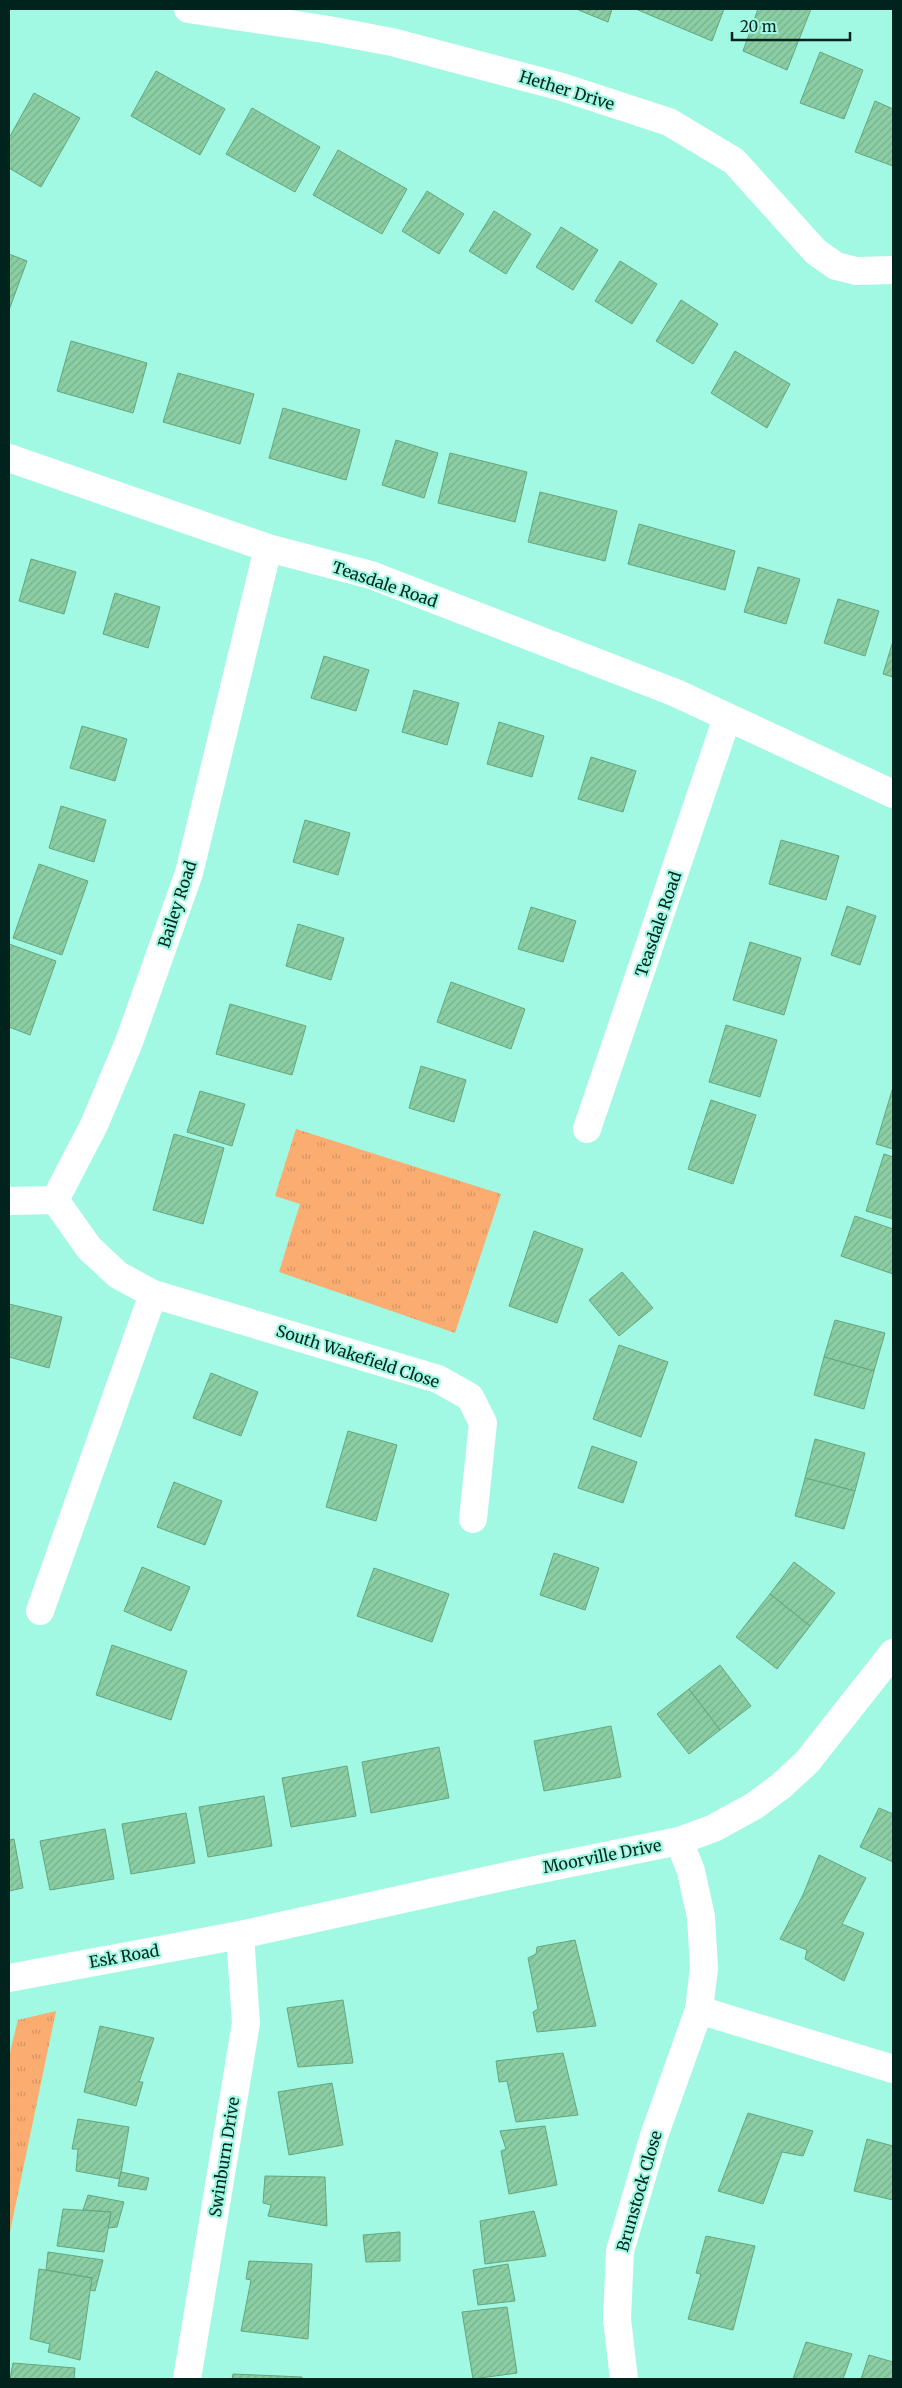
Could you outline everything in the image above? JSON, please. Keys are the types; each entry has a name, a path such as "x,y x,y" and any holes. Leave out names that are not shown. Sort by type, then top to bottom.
{"street":[{"name":"Hether Drive","path":"188,9 323,28 392,42 562,87 669,122 734,161 816,252 836,266 856,271 893,270"},
{"name":"Teasdale Road","path":"9,458 268,548 371,575 676,693 727,718 772,736 893,794"},
{"name":"Bailey Road","path":"55,1200 94,1125 129,1042 189,873 268,548"},
{"name":"Teasdale Road","path":"587,1129 727,718"},
{"path":"9,1201 55,1200"},
{"name":"South Wakefield Close","path":"55,1200 89,1248 118,1275 153,1294 438,1379 470,1397 483,1423 473,1519"},
{"path":"40,1611 153,1294"},
{"name":"Moorville Drive","path":"240,1935 530,1871 679,1841 714,1828 754,1806 781,1786 807,1762 893,1653"},
{"name":"Brunstock Close","path":"624,2379 617,2319 620,2251 654,2136 699,2010 704,1968 701,1917 692,1871 679,1841"},
{"name":"Esk Road","path":"9,1978 240,1935"},
{"name":"Swinburn Drive","path":"187,2379 246,2023 240,1935"},
{"path":"699,2010 893,2069"}],"green space":[{"path":"296,1129 501,1194 455,1333 279,1272 300,1204 275,1196"},
{"path":"56,2011 9,2239 9,2056 18,2020"}],"building":[{"path":"576,9 612,9 608,22"},
{"path":"639,9 724,9 712,41"},
{"path":"758,9 811,9 787,70 743,51"},
{"path":"820,52 863,70 844,119 800,103"},
{"path":"156,71 225,109 200,155 131,116"},
{"path":"34,93 80,118 41,187 9,168 9,138"},
{"path":"875,101 893,109 893,166 855,152"},
{"path":"252,108 320,147 295,192 226,154"},
{"path":"338,150 407,189 382,234 313,195"},
{"path":"427,191 464,214 439,254 402,231"},
{"path":"494,211 531,234 506,274 469,251"},
{"path":"561,227 598,250 573,290 536,267"},
{"path":"9,254 27,261 9,310"},
{"path":"620,261 657,284 632,324 595,301"},
{"path":"681,300 718,324 693,364 656,341"},
{"path":"71,341 147,363 133,413 57,391"},
{"path":"735,351 790,384 767,428 711,393"},
{"path":"178,373 254,394 240,444 163,422"},
{"path":"283,408 360,430 346,480 269,458"},
{"path":"396,440 438,453 424,498 382,485"},
{"path":"450,453 527,472 515,522 438,503"},
{"path":"540,492 617,511 605,561 528,542"},
{"path":"639,524 735,551 725,590 628,564"},
{"path":"31,559 76,572 64,614 19,601"},
{"path":"758,567 800,579 786,624 744,612"},
{"path":"115,593 160,607 148,648 103,634"},
{"path":"838,599 879,611 865,656 824,643"},
{"path":"893,641 893,677 883,674"},
{"path":"324,656 369,670 356,711 311,698"},
{"path":"414,690 459,703 447,745 402,732"},
{"path":"499,722 544,736 532,777 487,764"},
{"path":"82,726 127,739 115,781 70,768"},
{"path":"591,757 636,771 623,812 578,799"},
{"path":"61,806 106,820 94,862 49,848"},
{"path":"305,820 350,833 338,875 293,862"},
{"path":"781,840 839,856 826,900 769,884"},
{"path":"39,864 88,881 62,955 13,938"},
{"path":"847,906 876,916 860,965 831,955"},
{"path":"531,907 576,921 563,962 518,949"},
{"path":"298,924 344,938 331,980 286,966"},
{"path":"750,942 801,958 784,1015 733,1000"},
{"path":"9,944 56,961 30,1035 9,1027"},
{"path":"451,982 525,1009 511,1049 437,1022"},
{"path":"230,1004 306,1026 292,1075 216,1054"},
{"path":"726,1025 777,1040 760,1097 709,1082"},
{"path":"421,1066 466,1080 454,1122 409,1108"},
{"path":"893,1087 893,1149 876,1144"},
{"path":"200,1091 245,1104 232,1146 187,1132"},
{"path":"711,1100 756,1115 733,1184 688,1169"},
{"path":"174,1134 224,1148 203,1224 153,1210"},
{"path":"884,1154 893,1157 893,1219 866,1211"},
{"path":"855,1216 893,1229 893,1274 841,1256"},
{"path":"534,1231 583,1249 557,1323 509,1306"},
{"path":"622,1272 653,1308 619,1336 589,1300"},
{"path":"9,1304 62,1317 49,1368 9,1357"},
{"path":"835,1320 885,1333 874,1371 824,1357"},
{"path":"619,1345 668,1362 641,1437 593,1419"},
{"path":"824,1357 874,1371 864,1409 814,1395"},
{"path":"211,1373 258,1392 241,1436 193,1418"},
{"path":"348,1431 397,1445 376,1521 326,1507"},
{"path":"815,1439 865,1453 855,1491 805,1478"},
{"path":"592,1446 637,1462 623,1503 578,1488"},
{"path":"805,1478 855,1491 844,1529 795,1516"},
{"path":"174,1482 222,1501 205,1545 157,1527"},
{"path":"554,1553 599,1568 585,1610 540,1595"},
{"path":"794,1562 835,1593 810,1626 770,1594"},
{"path":"142,1567 190,1587 171,1631 124,1611"},
{"path":"374,1568 449,1594 432,1642 357,1616"},
{"path":"770,1594 810,1626 777,1669 736,1637"},
{"path":"112,1645 187,1671 171,1720 96,1695"},
{"path":"720,1665 751,1706 720,1730 689,1689"},
{"path":"689,1689 720,1730 689,1754 657,1714"},
{"path":"611,1726 621,1777 544,1791 534,1741"},
{"path":"439,1747 449,1798 371,1813 362,1762"},
{"path":"347,1766 356,1816 291,1827 282,1778"},
{"path":"264,1796 272,1846 208,1857 199,1807"},
{"path":"879,1808 893,1814 893,1862 860,1847"},
{"path":"186,1813 195,1863 131,1874 122,1824"},
{"path":"105,1829 114,1879 50,1890 40,1841"},
{"path":"14,1839 23,1888 9,1891 9,1840"},
{"path":"819,1855 866,1878 842,1924 864,1933 844,1981 805,1959 807,1950 780,1939 803,1895"},
{"path":"575,1940 596,2026 537,2032 533,2012 538,2009 528,1958 536,1954 537,1947"},
{"path":"343,2000 353,2063 298,2067 287,2008"},
{"path":"100,2026 154,2038 139,2082 143,2082 136,2106 84,2092"},
{"path":"563,2053 578,2115 516,2122 507,2081 499,2082 496,2061"},
{"path":"332,2083 343,2145 289,2155 278,2092"},
{"path":"748,2113 813,2131 803,2156 782,2152 763,2204 718,2191"},
{"path":"78,2119 129,2127 120,2179 76,2171 78,2149 72,2149"},
{"path":"545,2126 557,2185 509,2194 501,2151 506,2149 500,2131"},
{"path":"867,2139 893,2146 893,2200 854,2191"},
{"path":"121,2172 149,2178 146,2190 118,2186"},
{"path":"265,2176 325,2177 327,2226 268,2216 271,2205 263,2203"},
{"path":"88,2195 124,2202 117,2227 108,2228 111,2212 83,2210"},
{"path":"63,2209 111,2212 104,2252 57,2246"},
{"path":"534,2211 546,2256 485,2264 480,2221"},
{"path":"400,2232 400,2261 366,2262 363,2235"},
{"path":"706,2236 755,2246 733,2330 688,2319 701,2274 696,2273"},
{"path":"48,2252 103,2260 95,2291 90,2290 92,2278 46,2270"},
{"path":"249,2261 312,2264 308,2339 241,2331 251,2280 246,2279"},
{"path":"508,2264 515,2301 478,2305 473,2270"},
{"path":"39,2269 92,2278 80,2360 48,2352 50,2344 30,2339"},
{"path":"507,2307 517,2373 473,2379 462,2312"},
{"path":"806,2342 852,2354 843,2379 793,2379"},
{"path":"869,2355 893,2362 893,2379 861,2379"},
{"path":"13,2363 75,2368 74,2379 10,2379"},
{"path":"233,2374 302,2377 302,2379 232,2379"}]}
